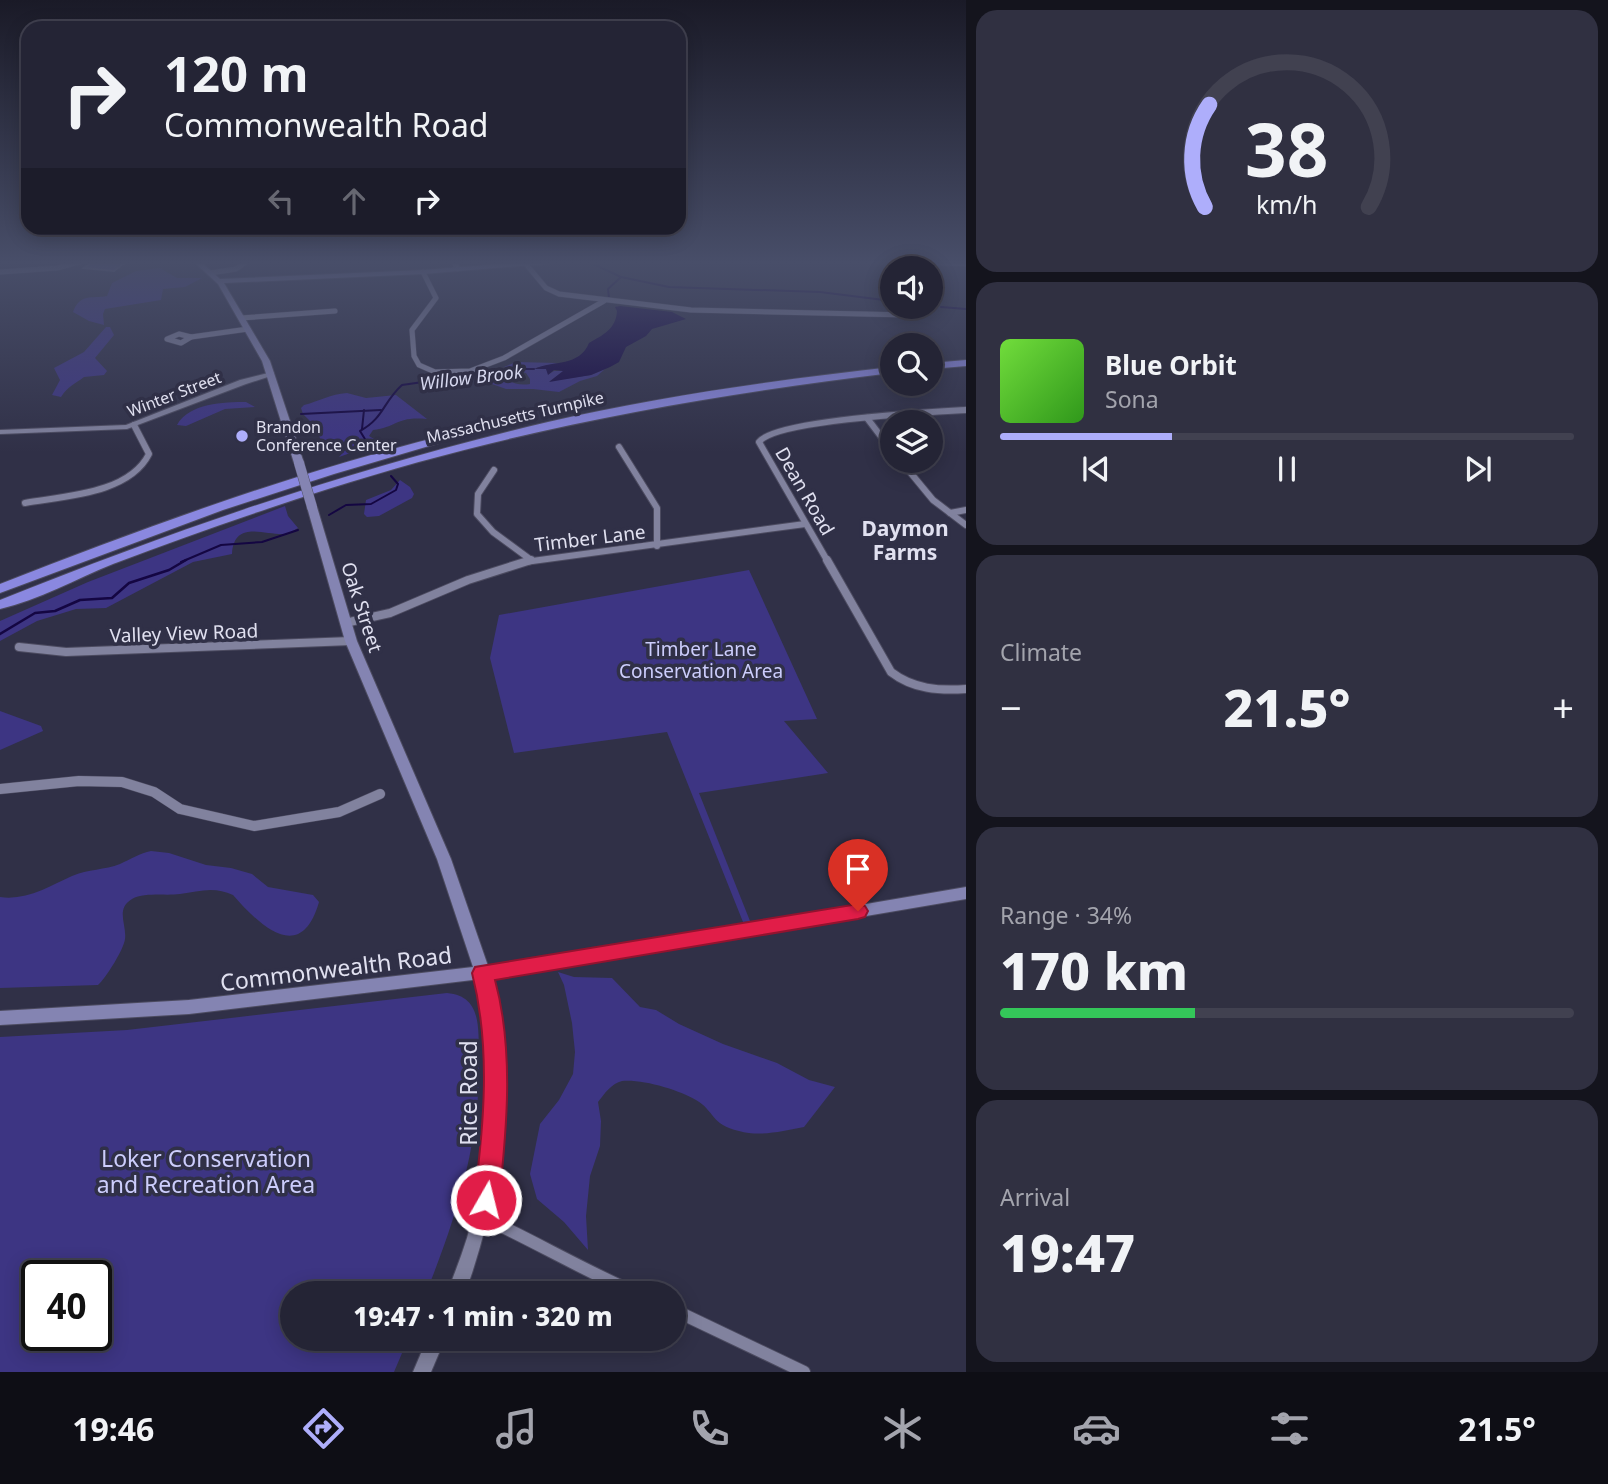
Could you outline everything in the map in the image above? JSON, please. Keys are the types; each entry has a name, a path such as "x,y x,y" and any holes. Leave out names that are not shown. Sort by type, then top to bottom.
{"highway":[{"path":"943,357 966,355"},
{"name":"Massachusetts Turnpike","path":"0,589 214,508 320,473 445,438 564,410 667,390 880,362"},
{"path":"943,365 966,363"},
{"name":"Massachusetts Turnpike","path":"0,605 110,560 241,512 446,449 565,420 681,397 880,371"}],"main road":[{"name":"Oak Street","path":"245,325 272,374 351,641 444,859 483,973"},
{"name":"Commonwealth Road","path":"0,1018 90,1015 200,1006 483,973 557,963 966,893"}],"street":[{"path":"416,325 412,330 414,356 419,365 437,372 470,370 501,359 561,325"},
{"path":"191,337 248,329"},
{"name":"Winter Street","path":"0,432 104,429 134,425 243,382 272,374"},
{"name":"Dean Road","path":"966,410 867,418 777,430 760,439 760,445 891,671 903,681 919,687 939,690 966,689"},
{"path":"867,418 880,435"},
{"path":"25,503 104,486 134,474 146,464 149,454 134,425"},
{"path":"619,447 628,466 656,505 658,520 654,538 657,546"},
{"path":"494,470 478,494 477,514 492,532 531,560"},
{"path":"910,473 927,494 966,525"},
{"path":"950,513 966,510"},
{"name":"Timber Lane","path":"345,623 390,613 468,580 531,560 657,546 805,524"},
{"name":"Valley View Road","path":"19,647 66,652 351,641"},
{"path":"0,789 79,781 122,782 154,792 180,809 254,826 338,812 380,794"},
{"name":"Rice Road","path":"460,1281 482,1217 494,1142 495,1080 491,1007 483,973"},
{"path":"482,1217 609,1281"},
{"path":"686,1316 804,1372"},
{"path":"422,1372 431,1351"}],"green space":[{"path":"106,327 110,327 114,335 95,358 107,371 104,375 84,377 61,397 52,395 60,380 54,368 84,352"},
{"path":"516,362 558,363 536,368 546,369 549,374 564,371 550,381 591,375 605,369 597,376 559,392 506,389 475,378 479,373 486,373 516,384 530,384 526,373 504,367"},
{"path":"347,393 366,398 396,395 427,419 403,420 373,430 369,436 377,441 376,444 339,457 349,446 322,443 315,426 303,414 301,408 330,396"},
{"path":"246,402 255,407 225,409 186,426 177,425 198,408 218,403"},
{"path":"400,480 410,487 414,494 412,498 379,516 367,517 364,514 366,500 391,490"},
{"path":"285,506 288,516 298,528 287,534 245,533 234,543 232,554 193,562 106,608 76,609 37,621 0,641 0,621 88,582"},
{"name":"Timber Lane Conservation Area","path":"749,570 817,719 784,721 828,773 699,793 750,921 743,922 667,732 514,753 490,658 499,615"},
{"path":"0,711 41,726 43,731 0,750"},
{"path":"151,851 252,874 268,887 313,895 319,902 311,921 302,932 291,936 279,934 267,927 233,895 226,892 207,890 137,897 124,908 124,944 98,985 0,988 0,897 28,895 78,874 114,866"},
{"path":"558,972 574,977 612,978 640,1007 656,1010 679,1024 723,1044 777,1063 809,1080 835,1087 804,1127 755,1133 723,1125 702,1104 671,1089 631,1081 615,1084 598,1102 601,1121 600,1146 590,1176 586,1216 588,1250 564,1222 537,1199 530,1174 540,1124 559,1100 573,1074 575,1052 572,1023 564,985"},
{"name":"Loker Conservation and Recreation Area","path":"447,993 467,1000 478,1024 479,1086 476,1117 457,1206 431,1281 280,1281 280,1351 403,1351 394,1372 0,1372 0,1037 127,1030"}],"shaded area":[{"path":"666,325 652,329 646,336 626,347 619,362 591,375 549,382 563,371 554,370 548,375 546,369 534,369 579,356 589,343 611,327"}],"waterway":[{"name":"Willow Brook","path":"368,444 360,431 374,421 402,385 513,369 534,369"},
{"path":"364,411 381,410"},
{"path":"301,414 364,411"},
{"path":"362,429 364,411"},
{"name":"Willow Brook","path":"329,515 346,505 371,504 396,490 398,484 391,476"},
{"name":"Willow Brook","path":"181,562 221,545 262,542 298,530"},
{"name":"Willow Brook","path":"0,634 35,613 55,611 80,600 112,598 129,583 169,570 186,560"}],"place":[{"name":"Brandon Conference Center","path":"242,436"}],"district":[{"name":"Daymon Farms","path":"905,540"}],"route":[{"path":"486,1200 494,1142 495,1080 491,1007 483,973 557,963 858,911"}]}
